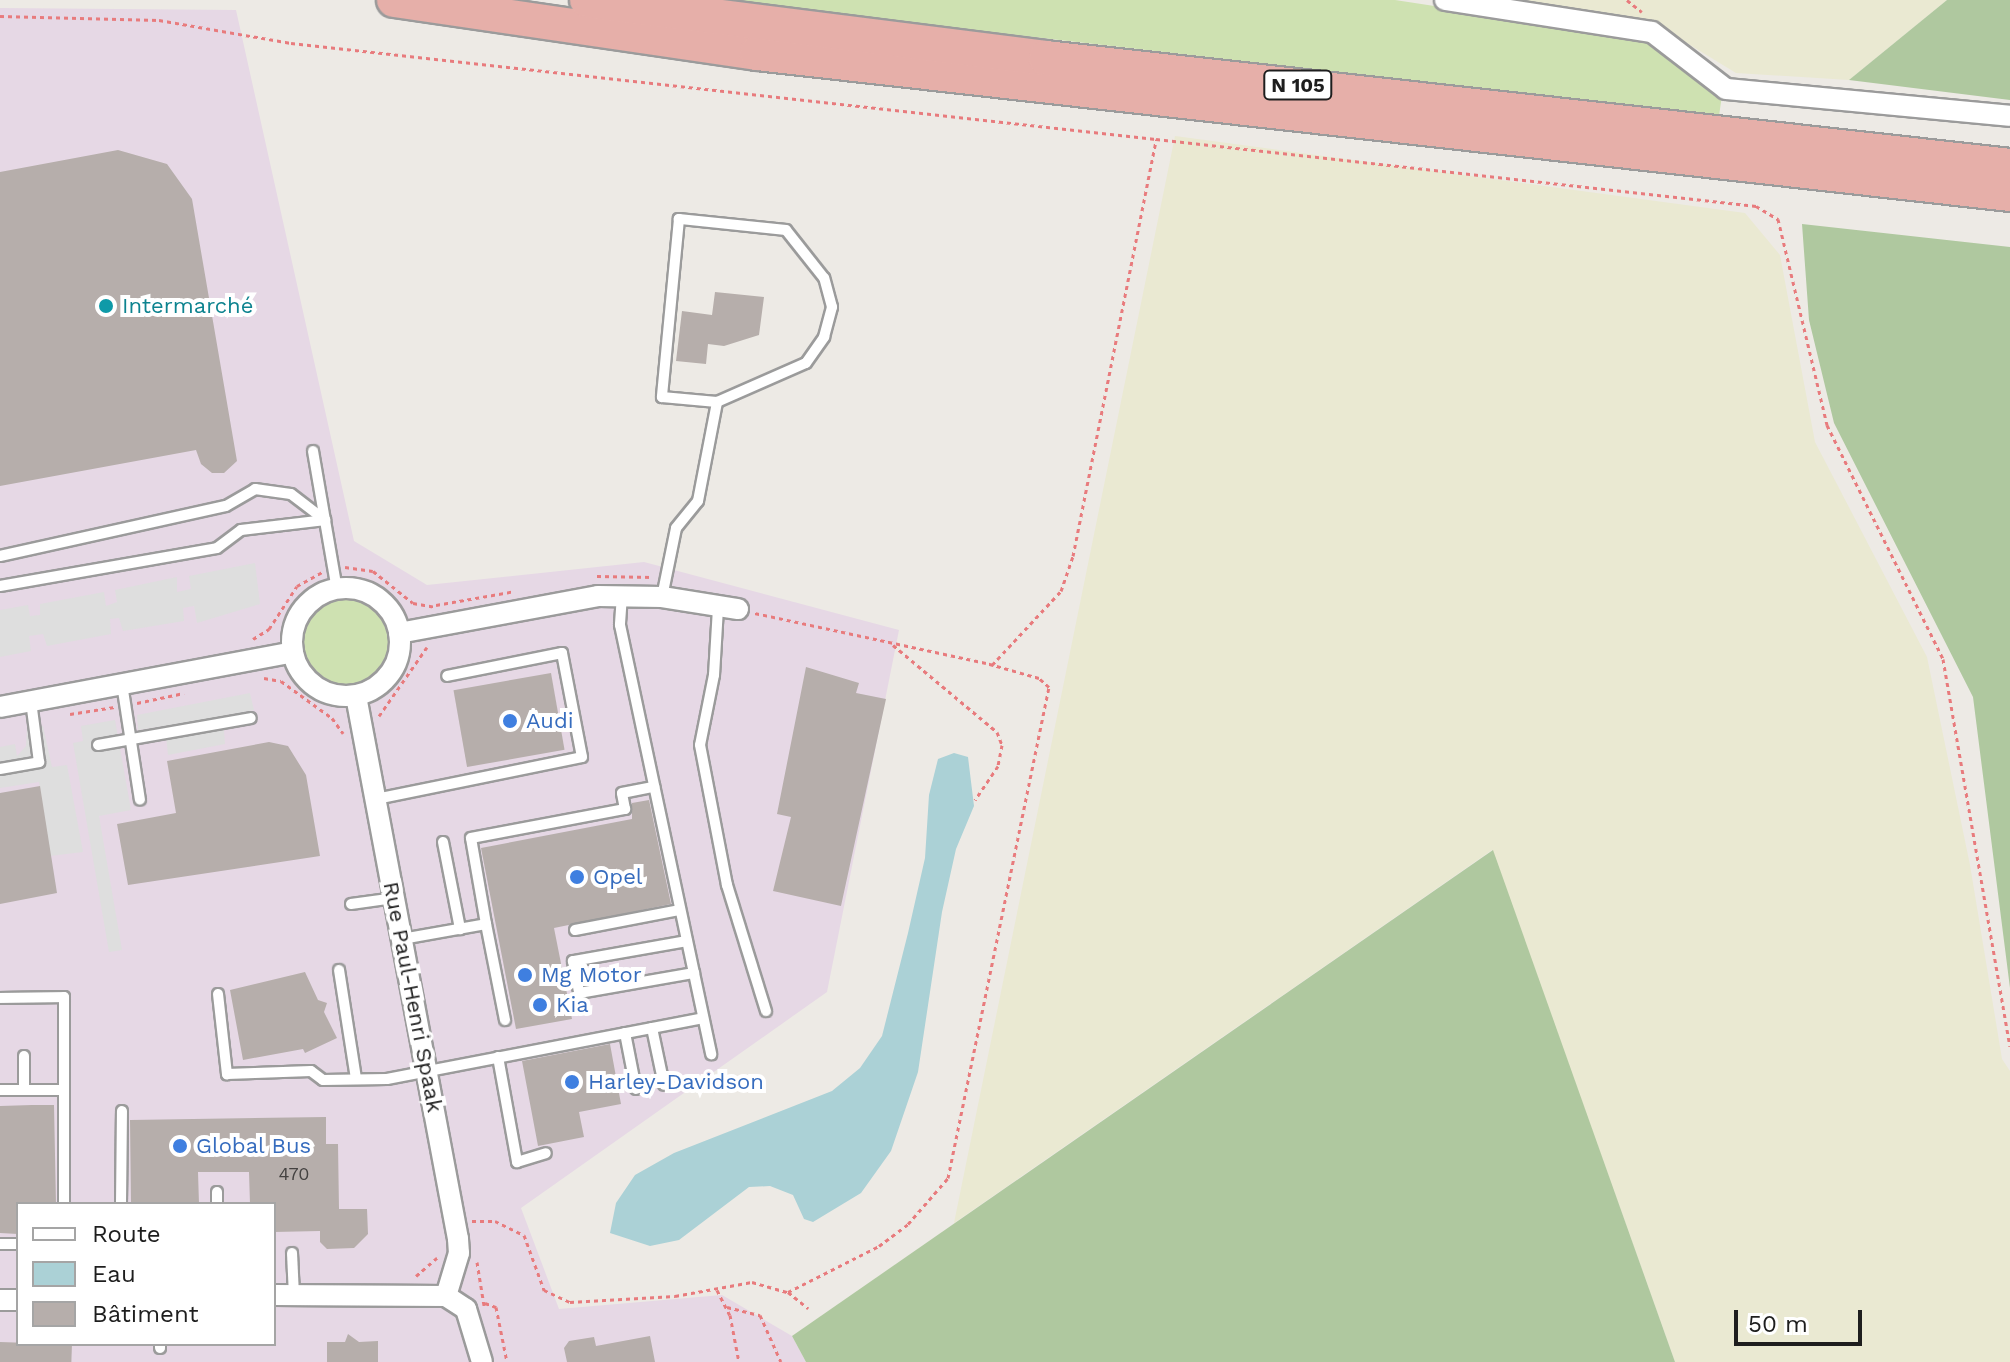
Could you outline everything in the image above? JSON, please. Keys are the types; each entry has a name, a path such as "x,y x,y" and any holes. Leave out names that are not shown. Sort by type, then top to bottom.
{"highway":[{"name":"N 105","path":"394,0 757,53 2010,194"},
{"name":"N 105","path":"587,0 1016,54 2010,166"}],"street":[{"path":"1445,0 1652,32 1726,89 2010,116"},
{"path":"335,580 381,601 399,633 395,666 379,685 356,696 316,687 298,668 293,652 299,615 335,580"},
{"path":"399,633 622,595 662,597 728,609"},
{"path":"0,707 293,652"},
{"name":"Rue Paul-Henri Spaak","path":"356,696 459,1253 446,1296"},
{"path":"284,1295 416,1293 446,1296 478,1310 482,1362"}],"lane":[{"path":"679,219 786,230 824,278 832,307 824,337 806,363 717,402 662,397 679,219"},
{"path":"662,597 676,528 698,501 717,402"},
{"path":"313,451 335,580"},
{"path":"0,556 226,506 255,489 291,494 325,520"},
{"path":"0,586 217,548 241,530 325,520"},
{"path":"622,595 620,625 711,1054"},
{"path":"728,609 700,745 727,885 766,1011"},
{"path":"376,799 582,757 562,653 447,676"},
{"path":"122,684 140,800"},
{"path":"0,769 39,762 31,701"},
{"path":"98,745 251,718"},
{"path":"505,1020 471,838 625,809 622,793 654,787"},
{"path":"443,842 460,929"},
{"path":"351,904 394,898"},
{"path":"575,930 680,910"},
{"path":"402,939 486,924"},
{"path":"687,941 573,961 579,993 694,973"},
{"path":"339,970 356,1079"},
{"path":"218,994 227,1074 311,1071 323,1080 426,1071 703,1018"},
{"path":"0,998 64,997 64,1202"},
{"path":"652,1028 664,1085"},
{"path":"625,1033 636,1089"},
{"path":"24,1056 24,1090"},
{"path":"498,1057 517,1162 546,1153"},
{"path":"0,1090 64,1090"},
{"path":"121,1202 122,1111"},
{"path":"217,1192 217,1202"},
{"path":"284,1295 292,1253"}],"path":[{"path":"0,16 159,20 291,43 1729,200 1778,219 1827,425 1943,659 2010,1046"},
{"path":"992,665 1061,591 1073,556 1156,139"},
{"path":"373,571 413,603 436,605 439,625 442,641 417,658 380,712 379,743 348,748 332,718 281,681 243,681 237,643 269,629 297,586 313,574 335,580 373,571"},
{"path":"728,609 992,665 1039,678 1049,687 948,1178 908,1224 879,1246 788,1292"},
{"path":"890,642 997,732 1002,745 998,766 975,800"},
{"path":"467,1206 472,1235"},
{"path":"470,1221 495,1221 524,1235 551,1297 570,1302 717,1290 752,1282 788,1292 808,1308"},
{"path":"475,1249 478,1310 496,1307 507,1362"},
{"path":"416,1293 415,1277 431,1268 440,1251"},
{"path":"717,1290 727,1307 739,1362"},
{"path":"727,1307 760,1315 781,1362"}],"shaded area":[{"path":"0,8 236,10 354,541 427,585 644,562 899,630 827,992 521,1208 559,1309 722,1295 792,1336 806,1362 0,1362"},
{"path":"255,563 260,604 197,623 194,606 183,608 184,621 123,631 119,618 110,619 111,634 47,646 43,634 29,636 31,651 0,657 0,610 28,605 30,616 40,615 40,604 104,592 106,606 117,602 115,590 177,577 177,592 191,589 189,576"},
{"path":"250,693 254,710 223,716 225,744 168,755 165,726 138,730 137,715"},
{"path":"115,720 131,810 99,816 122,950 109,952 73,743 83,741 81,726"},
{"path":"43,726 52,767 67,765 83,852 50,856 39,782 0,788 0,747 15,744 17,756 26,746 27,728"}],"green space":[{"path":"711,0 1395,0 1652,39 1722,95 1719,116"},
{"path":"1471,0 1947,0 1849,80 1736,73 1654,23"},
{"path":"1947,0 2010,0 2010,100 1849,80"},
{"path":"1175,136 1745,213 1780,255 1815,442 1927,657 1970,865 2002,1059 2010,1071 2010,1362 1675,1362 1492,850 954,1223"},
{"path":"1802,224 2010,247 2010,988 1973,697 1834,423 1809,320"},
{"path":"347,597 364,601 379,610 388,625 392,642 388,659 379,674 364,683 347,687 330,683 315,674 306,659 302,642 306,625 315,610 330,601"},
{"path":"1493,850 1675,1362 806,1362 792,1336"}],"water":[{"path":"954,753 968,757 974,806 956,849 942,912 918,1072 891,1151 861,1193 813,1222 804,1219 793,1195 770,1186 749,1187 679,1240 650,1246 610,1233 616,1203 635,1175 674,1153 832,1091 860,1068 882,1036 908,933 925,858 929,795 938,759"}],"building":[{"name":"Intermarché","path":"118,150 167,164 192,199 237,461 224,473 212,473 201,464 196,450 0,486 0,172"},
{"path":"715,292 764,297 759,335 724,346 708,344 706,364 676,361 682,311 712,315"},
{"path":"806,667 859,683 856,693 886,699 841,906 773,891 791,817 777,814"},
{"name":"Audi","path":"551,673 565,750 467,767 454,690"},
{"path":"269,742 288,746 306,775 320,856 128,885 117,824 176,813 167,761"},
{"path":"40,786 57,893 0,904 0,793"},
{"name":"Opel","path":"649,800 671,904 554,928 572,1019 516,1029 481,848 632,819 632,803"},
{"path":"305,972 318,1000 327,1003 324,1012 337,1038 305,1053 303,1049 243,1060 230,990"},
{"name":"Harley-Davidson","path":"610,1044 621,1104 579,1112 584,1137 538,1146 522,1061"},
{"path":"54,1105 56,1202 16,1202 16,1234 0,1233 0,1106"},
{"path":"326,1117 326,1144 338,1144 339,1209 367,1209 368,1234 354,1248 327,1249 320,1242 320,1231 276,1232 276,1202 250,1202 249,1172 198,1172 199,1202 131,1202 130,1120"},
{"path":"348,1334 359,1342 378,1341 378,1362 327,1362 327,1342 345,1342"},
{"path":"650,1336 655,1362 567,1362 564,1348 569,1341 594,1337 596,1346"},
{"path":"0,1342 16,1343 16,1346 72,1346 71,1362 0,1362"}],"place":[{"name":"Intermarché","path":"106,306"},
{"name":"Audi","path":"510,721"},
{"name":"Opel","path":"577,877"},
{"name":"Mg Motor","path":"525,975"},
{"name":"Kia","path":"540,1005"},
{"name":"Harley-Davidson","path":"572,1082"},
{"name":"Global Bus","path":"180,1146"}]}
